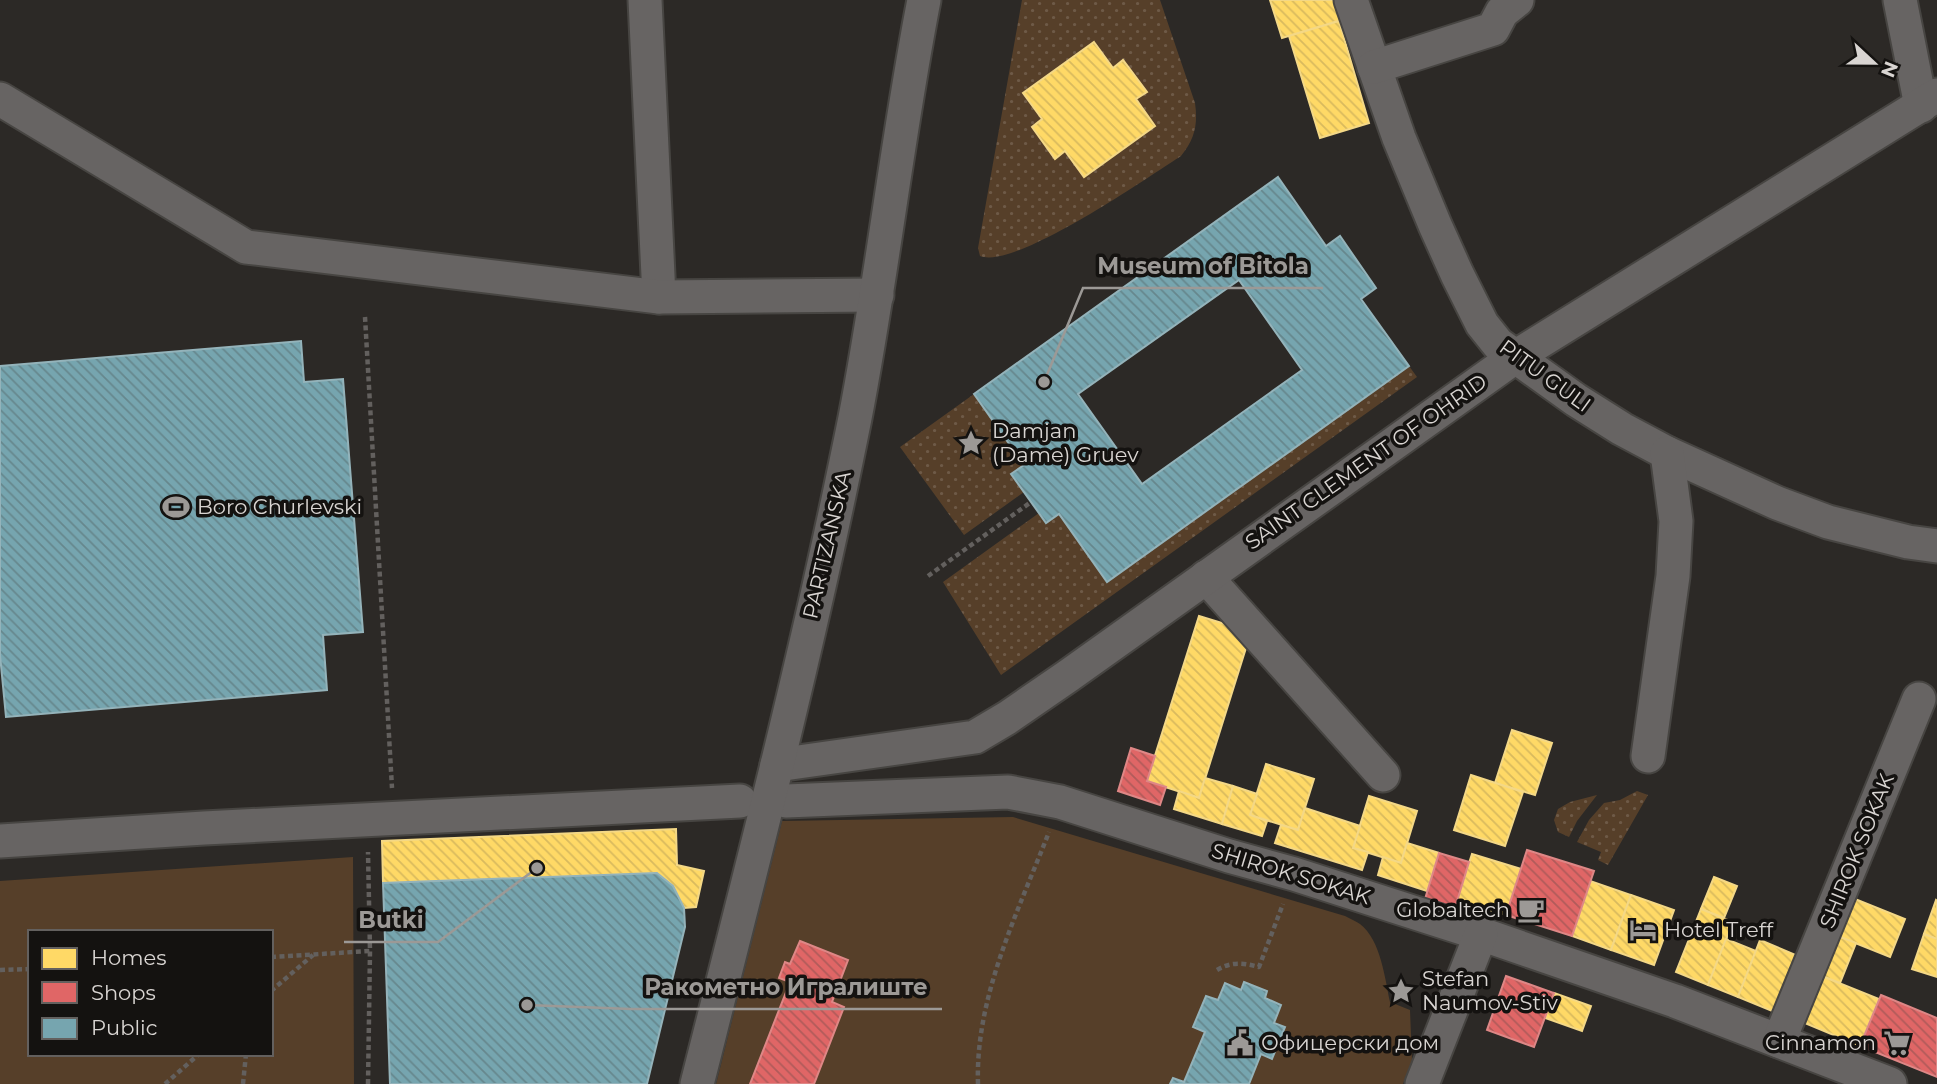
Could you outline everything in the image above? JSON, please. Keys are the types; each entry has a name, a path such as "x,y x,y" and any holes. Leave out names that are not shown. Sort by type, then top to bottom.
{"street":[{"path":"645,0 659,297"},
{"name":"PARTIZANSKA","path":"696,1084 777,765 833,526 877,295 924,0"},
{"name":"PITU GULI","path":"1351,0 1399,138 1457,274 1482,324 1498,344 1622,429 1667,453 1777,503 1828,522 1937,546"},
{"path":"1374,67 1493,29 1502,12 1517,0"},
{"path":"1900,0 1929,100"},
{"path":"0,99 246,247 659,297 877,295"},
{"name":"SAINT CLEMENT OF OHRID","path":"777,765 975,737 1057,683 1515,356 1929,100"},
{"path":"1648,757 1674,562 1676,521 1667,453"},
{"path":"1206,577 1383,775"},
{"name":"SHIROK SOKAK","path":"1779,1041 1919,699"},
{"name":"SHIROK SOKAK","path":"786,801 1008,792 1060,802 1481,933 1675,1001 1891,1084"},
{"path":"0,841 740,801"},
{"path":"1422,1084 1481,933"}],"path":[{"path":"365,317 381,819 370,951 368,1084"},
{"path":"928,576 1031,502"},
{"path":"978,1084 977,1060 994,975 1060,802"},
{"path":"1217,970 1242,963 1259,967 1294,874"},
{"path":"273,957 370,951"},
{"path":"273,988 314,954"},
{"path":"0,970 28,969"},
{"path":"165,1084 196,1056"},
{"path":"243,1084 246,1056"}],"shaded area":[{"path":"1022,0 1160,0 1195,103 1196,125 1190,144 1181,156 1112,201 1022,249 997,257 980,256 978,248"},
{"path":"1409,366 1417,377 1001,675 943,582 1039,513 1046,523 1059,514 1108,582"},
{"path":"974,394 1024,465 1011,474 1024,492 964,535 900,447"},
{"path":"1637,791 1648,795 1608,865 1598,860 1601,852 1577,842 1589,820 1604,803 1620,800"},
{"path":"1597,795 1577,821 1569,837 1558,832 1554,820 1558,809 1570,802"},
{"path":"1013,817 1345,916 1360,924 1373,940 1377,950 1390,1002 1410,1010 1412,1061 1403,1084 716,1084 782,821"},
{"path":"353,857 354,1084 0,1084 0,881"}],"building: Homes":[{"path":"1270,0 1340,0 1345,19 1282,38"},
{"path":"1339,21 1369,123 1320,138 1289,36"},
{"path":"1094,42 1113,68 1123,60 1147,92 1136,99 1155,126 1084,177 1065,151 1055,159 1032,127 1042,119 1023,93"},
{"path":"1199,616 1251,632 1199,798 1147,781"},
{"path":"1512,730 1552,743 1535,795 1495,783"},
{"path":"1266,764 1314,779 1298,830 1250,815"},
{"path":"1471,775 1523,792 1505,846 1454,830"},
{"path":"1205,778 1233,786 1222,824 1174,809 1179,791 1199,798"},
{"path":"1233,786 1257,794 1250,815 1267,821 1262,836 1222,824"},
{"path":"1369,796 1417,811 1401,863 1353,848"},
{"path":"1305,808 1360,826 1353,848 1368,852 1362,870 1275,843 1281,825 1298,830"},
{"path":"676,829 677,865 704,871 696,907 684,908 673,886 657,873 383,883 382,841"},
{"path":"1407,843 1439,853 1427,891 1378,875 1383,857 1401,863"},
{"path":"1472,854 1521,869 1506,915 1457,900"},
{"path":"1714,877 1737,886 1724,918 1701,909"},
{"path":"1590,881 1631,895 1611,950 1572,936"},
{"name":"Hotel Treff","path":"1631,895 1674,910 1654,965 1611,950"},
{"path":"1845,895 1905,919 1890,957 1830,933"},
{"path":"1937,901 1937,939 1924,934"},
{"path":"1701,909 1733,922 1708,985 1676,972"},
{"path":"1830,933 1856,943 1840,983 1814,973"},
{"path":"1924,934 1937,939 1937,977 1912,969"},
{"path":"1726,939 1756,951 1738,997 1708,985"},
{"path":"1760,940 1805,959 1782,1015 1738,997"},
{"path":"1814,973 1879,999 1860,1046 1795,1019"},
{"path":"1554,993 1591,1006 1582,1031 1545,1018"}],"building: Shops":[{"path":"1131,748 1155,756 1147,781 1166,787 1160,805 1118,791"},
{"path":"1527,850 1594,871 1572,936 1506,915"},
{"path":"1439,853 1469,862 1455,908 1425,899"},
{"path":"800,941 848,960 832,1002 844,1007 814,1084 750,1084 790,982 779,978 785,962 790,964"},
{"path":"1506,976 1554,993 1534,1047 1487,1030"},
{"path":"1881,995 1937,1018 1937,1077 1860,1046"}],"building: Public":[{"path":"1278,177 1326,246 1340,236 1376,288 1361,299 1409,366 1107,582 1059,514 1046,523 1011,474 1024,465 974,394","holes":["1239,280 1302,370 1142,484 1078,394"]},
{"name":"Boro Churlevski","path":"301,341 304,382 343,379 363,632 323,635 327,690 6,717 0,655 0,366"},
{"path":"657,873 673,886 684,908 685,927 647,1084 390,1084 383,883"},
{"name":"Офицерски дом","path":"1244,982 1267,991 1265,998 1281,1005 1274,1023 1285,1027 1272,1059 1261,1054 1249,1084 1170,1084 1173,1078 1184,1082 1205,1032 1193,1027 1206,996 1218,1000 1225,983 1241,990"}],"place":[{"name":"Museum of Bitola","path":"1044,382"},
{"name":"Damjan (Dame) Gruev","path":"971,443"},
{"name":"Boro Churlevski","path":"176,507"},
{"name":"Butki","path":"537,868"},
{"name":"Globaltech","path":"1531,910"},
{"name":"Hotel Treff","path":"1643,930"},
{"name":"Stefan Naumov-Stiv","path":"1401,991"},
{"name":"Ракометно Игралиште","path":"527,1005"},
{"name":"Офицерски дом","path":"1240,1043"},
{"name":"Cinnamon","path":"1897,1043"}]}
